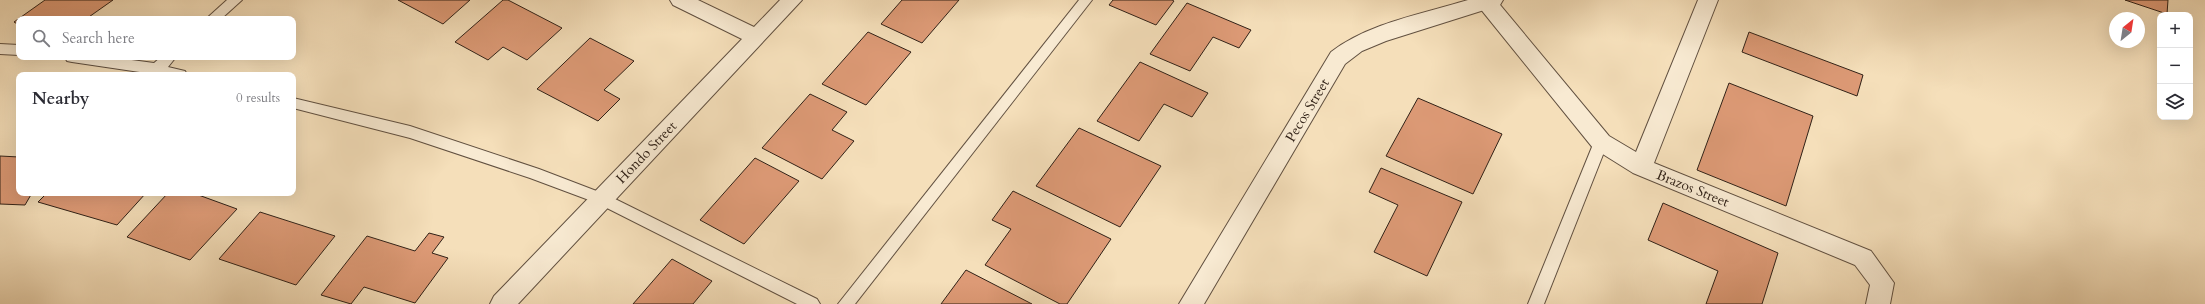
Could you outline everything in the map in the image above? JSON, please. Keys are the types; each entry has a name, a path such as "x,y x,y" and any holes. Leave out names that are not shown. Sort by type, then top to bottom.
{"street":[{"path":"680,0 756,37"},
{"name":"Hondo Street","path":"502,304 792,0"},
{"name":"Brazos Street","path":"1708,0 1641,167 1863,258 1882,283 1878,304"},
{"path":"1489,1 1601,142 1641,167"},
{"name":"Pecos Street","path":"1191,304 1338,58 1355,44 1489,1"}],"lane":[{"path":"216,16 236,0"},
{"path":"846,304 1086,0"},
{"path":"0,49 16,50"},
{"path":"93,60 168,72"},
{"path":"157,69 166,60"},
{"path":"296,104 410,132 534,173 602,199 812,304"},
{"path":"1536,304 1601,142"}],"building":[{"path":"45,0 113,0 90,16 22,16"},
{"path":"398,0 470,0 443,24"},
{"path":"503,0 508,0 562,28 527,60 503,47 488,60 455,42"},
{"path":"902,0 959,0 922,43 881,24"},
{"path":"1113,0 1174,1 1156,25 1109,5"},
{"path":"2125,0 2168,0 2167,12 2161,12"},
{"path":"1187,3 1251,30 1239,48 1213,37 1190,71 1150,54"},
{"path":"868,32 911,52 866,105 822,84"},
{"path":"1749,32 1863,75 1857,96 1742,52"},
{"path":"590,38 634,61 604,90 620,99 598,121 537,89"},
{"path":"1140,62 1208,93 1192,117 1164,104 1139,141 1097,121"},
{"path":"1729,83 1813,116 1786,206 1697,170"},
{"path":"810,94 847,112 832,130 854,141 822,179 762,148"},
{"path":"1418,98 1502,134 1473,194 1386,156"},
{"path":"1079,128 1161,166 1120,227 1036,186"},
{"path":"0,156 16,157 16,196 30,196 25,205 0,204"},
{"path":"755,158 799,181 744,244 700,220"},
{"path":"1381,168 1462,202 1427,276 1374,252 1398,205 1369,192"},
{"path":"1013,191 1111,239 1067,304 1060,304 985,265 1011,229 992,220"},
{"path":"44,196 143,196 117,225 38,202"},
{"path":"165,196 201,196 237,209 190,260 127,237"},
{"path":"1663,203 1778,253 1762,304 1706,304 1718,271 1648,240"},
{"path":"260,212 335,236 296,285 219,259"},
{"path":"429,233 444,237 432,253 448,258 415,303 364,287 351,304 321,295 367,236 415,251"},
{"path":"672,259 712,281 693,304 633,304"},
{"path":"966,270 1032,304 941,304"}]}
